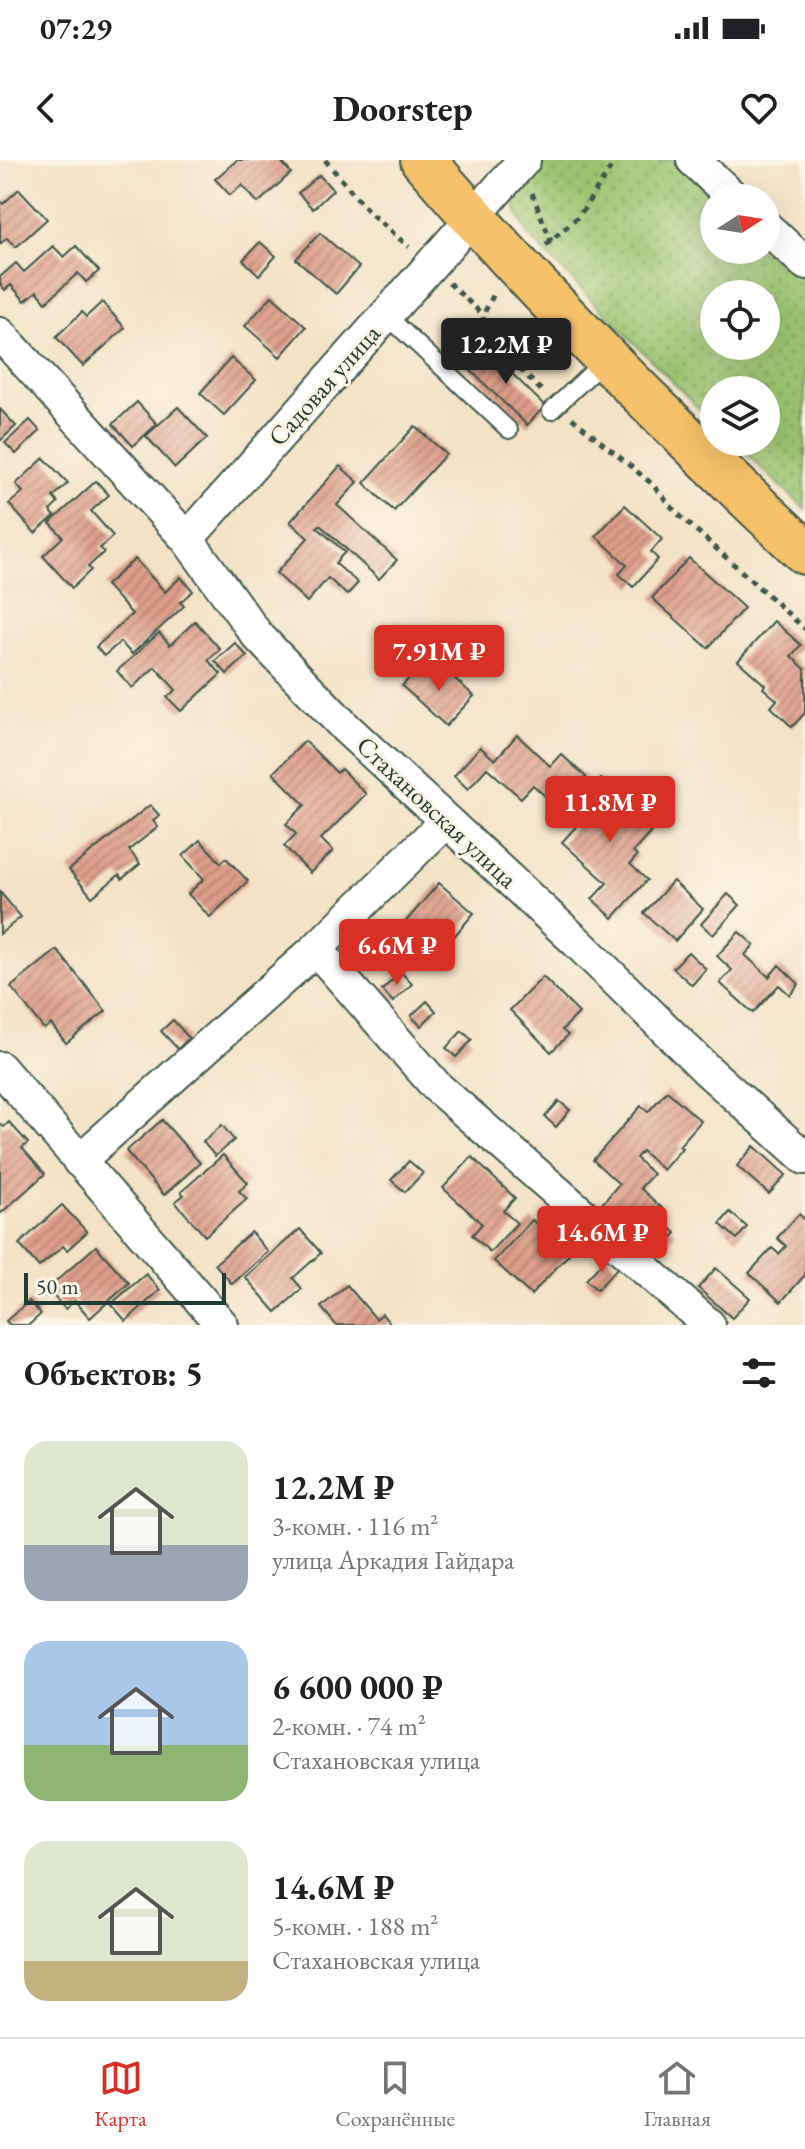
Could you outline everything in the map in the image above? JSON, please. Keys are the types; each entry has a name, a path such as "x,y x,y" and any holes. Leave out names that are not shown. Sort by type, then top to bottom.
{"main road":[{"path":"423,160 605,360 805,552"}],"street":[{"path":"693,160 719,184"},
{"name":"Садовая улица","path":"187,539 522,162"},
{"path":"780,240 805,263"},
{"name":"Стахановская улица","path":"0,334 187,539 257,635 346,728 577,942 706,1069 805,1158"},
{"path":"79,1161 316,949 446,821"},
{"path":"316,949 437,1087 709,1325"},
{"path":"0,1068 222,1325"}],"lane":[{"path":"386,315 509,430"},
{"path":"554,408 605,360"}],"path":[{"path":"325,160 370,213 483,315"},
{"path":"522,162 551,241"},
{"path":"448,372 485,335 554,408 651,483 676,512 805,629"},
{"path":"515,376 521,370"}],"green space":[{"path":"538,160 679,160 701,184 700,264 780,264 780,254 805,277 805,509 749,456 780,456 780,376 700,376 700,410 530,237 515,205 521,181"}],"building":[{"path":"237,160 280,160 291,173 258,203 242,185 230,195 215,179"},
{"path":"319,175 333,190 313,209 298,193"},
{"path":"19,189 47,219 16,247 7,238 0,244 0,200 3,204"},
{"path":"320,233 359,267 336,294 296,259"},
{"path":"260,242 276,256 259,275 243,260"},
{"path":"53,246 64,257 76,246 99,271 86,282 78,273 46,302 37,291 25,301 11,285 5,290 0,284 0,277 16,263 24,272"},
{"path":"272,296 306,327 280,357 245,326"},
{"path":"102,302 125,328 83,366 56,337 82,312 86,317"},
{"path":"486,348 545,406 527,425 467,367"},
{"path":"231,358 256,380 224,415 200,393"},
{"path":"137,402 157,424 133,446 113,424"},
{"path":"178,407 207,438 175,468 146,436"},
{"path":"0,409 16,426 0,441"},
{"path":"30,420 40,431 16,454 5,443"},
{"path":"415,426 446,454 394,511 364,483"},
{"path":"44,458 68,483 53,497 58,503 50,511 55,516 35,533 9,504 23,492 16,484"},
{"path":"340,466 358,482 337,505 397,560 379,579 320,525 317,527 345,552 335,563 358,583 347,595 328,578 307,602 276,573 308,538 290,522"},
{"path":"96,481 109,495 91,511 113,536 100,548 104,552 88,567 91,570 72,588 43,556 63,537 50,523"},
{"path":"625,505 662,539 651,552 658,559 633,587 619,574 627,565 596,536"},
{"path":"689,558 744,608 708,648 652,598"},
{"path":"135,559 165,592 181,577 193,591 180,602 184,606 132,654 120,642 104,656 96,647 132,614 106,585"},
{"path":"195,621 220,649 208,660 221,674 181,711 167,697 176,690 155,667 132,688 117,671 159,633 170,645"},
{"path":"774,621 801,645 791,656 805,669 805,713 792,727 771,707 777,700 763,688 765,685 738,661"},
{"path":"235,643 247,656 227,674 215,661"},
{"path":"421,665 433,676 442,667 474,696 446,726 402,686"},
{"path":"517,735 550,766 561,754 586,777 558,808 533,785 521,798 487,768 468,789 454,776 480,747 495,760"},
{"path":"305,741 337,773 341,769 366,794 321,839 333,851 310,873 284,846 296,834 286,824 305,805 273,773"},
{"path":"601,779 619,794 614,799 627,811 642,794 654,805 639,822 651,832 633,852 637,856 630,864 647,880 613,918 592,899 607,883 562,842 583,819 573,810"},
{"path":"150,805 159,815 153,821 158,827 129,850 140,864 122,879 119,875 92,897 69,870"},
{"path":"200,840 221,863 226,858 248,881 210,917 188,894 204,879 183,856"},
{"path":"673,881 703,909 675,941 644,913"},
{"path":"439,883 474,913 433,961 422,952 427,947 402,926"},
{"path":"0,892 21,917 0,934"},
{"path":"728,894 740,905 713,935 701,924"},
{"path":"739,932 754,945 745,955 769,977 779,965 799,984 790,995 779,985 753,1013 720,983 732,970 717,956"},
{"path":"57,950 106,1011 66,1043 51,1024 44,1029 11,987"},
{"path":"688,952 706,969 692,985 673,968"},
{"path":"401,972 412,984 393,1002 382,990"},
{"path":"543,977 579,1013 562,1030 568,1035 551,1052 510,1010"},
{"path":"427,1001 436,1011 421,1026 411,1016"},
{"path":"173,1020 189,1038 178,1049 161,1031"},
{"path":"462,1031 472,1040 456,1057 446,1048"},
{"path":"667,1091 701,1121 663,1170 642,1151 636,1158 653,1174 640,1188 662,1208 656,1215 676,1233 657,1254 602,1204 619,1184 593,1160 641,1106 648,1112"},
{"path":"559,1101 570,1110 556,1127 545,1117"},
{"path":"162,1120 200,1163 164,1195 126,1151"},
{"path":"9,1122 28,1143 22,1148 45,1174 0,1214 0,1124 4,1127"},
{"path":"222,1125 234,1140 215,1156 203,1142"},
{"path":"754,1146 786,1175 769,1194 737,1166"},
{"path":"223,1155 248,1183 239,1191 247,1199 205,1236 175,1202 184,1195 181,1192"},
{"path":"472,1157 515,1198 503,1211 517,1223 490,1252 472,1235 482,1224 443,1188"},
{"path":"409,1161 423,1173 405,1192 391,1180"},
{"path":"62,1205 87,1232 67,1250 63,1246 39,1267 19,1244"},
{"path":"730,1212 747,1227 737,1239 720,1224"},
{"path":"799,1214 805,1220 805,1275 781,1302 749,1273 772,1248 779,1254 786,1246 777,1238"},
{"path":"532,1220 569,1254 531,1295 494,1261"},
{"path":"300,1229 321,1253 293,1278 302,1289 276,1312 245,1277"},
{"path":"251,1232 268,1252 232,1284 215,1264"},
{"path":"96,1246 129,1283 90,1318 75,1301 65,1309 47,1289"},
{"path":"607,1257 618,1267 597,1290 586,1280"},
{"path":"716,1268 750,1298 732,1318 698,1288"},
{"path":"146,1274 160,1290 126,1321 111,1304"},
{"path":"347,1285 376,1319 382,1314 391,1325 336,1325 321,1307"},
{"path":"29,1301 41,1314 29,1325 10,1325 6,1321"}]}
